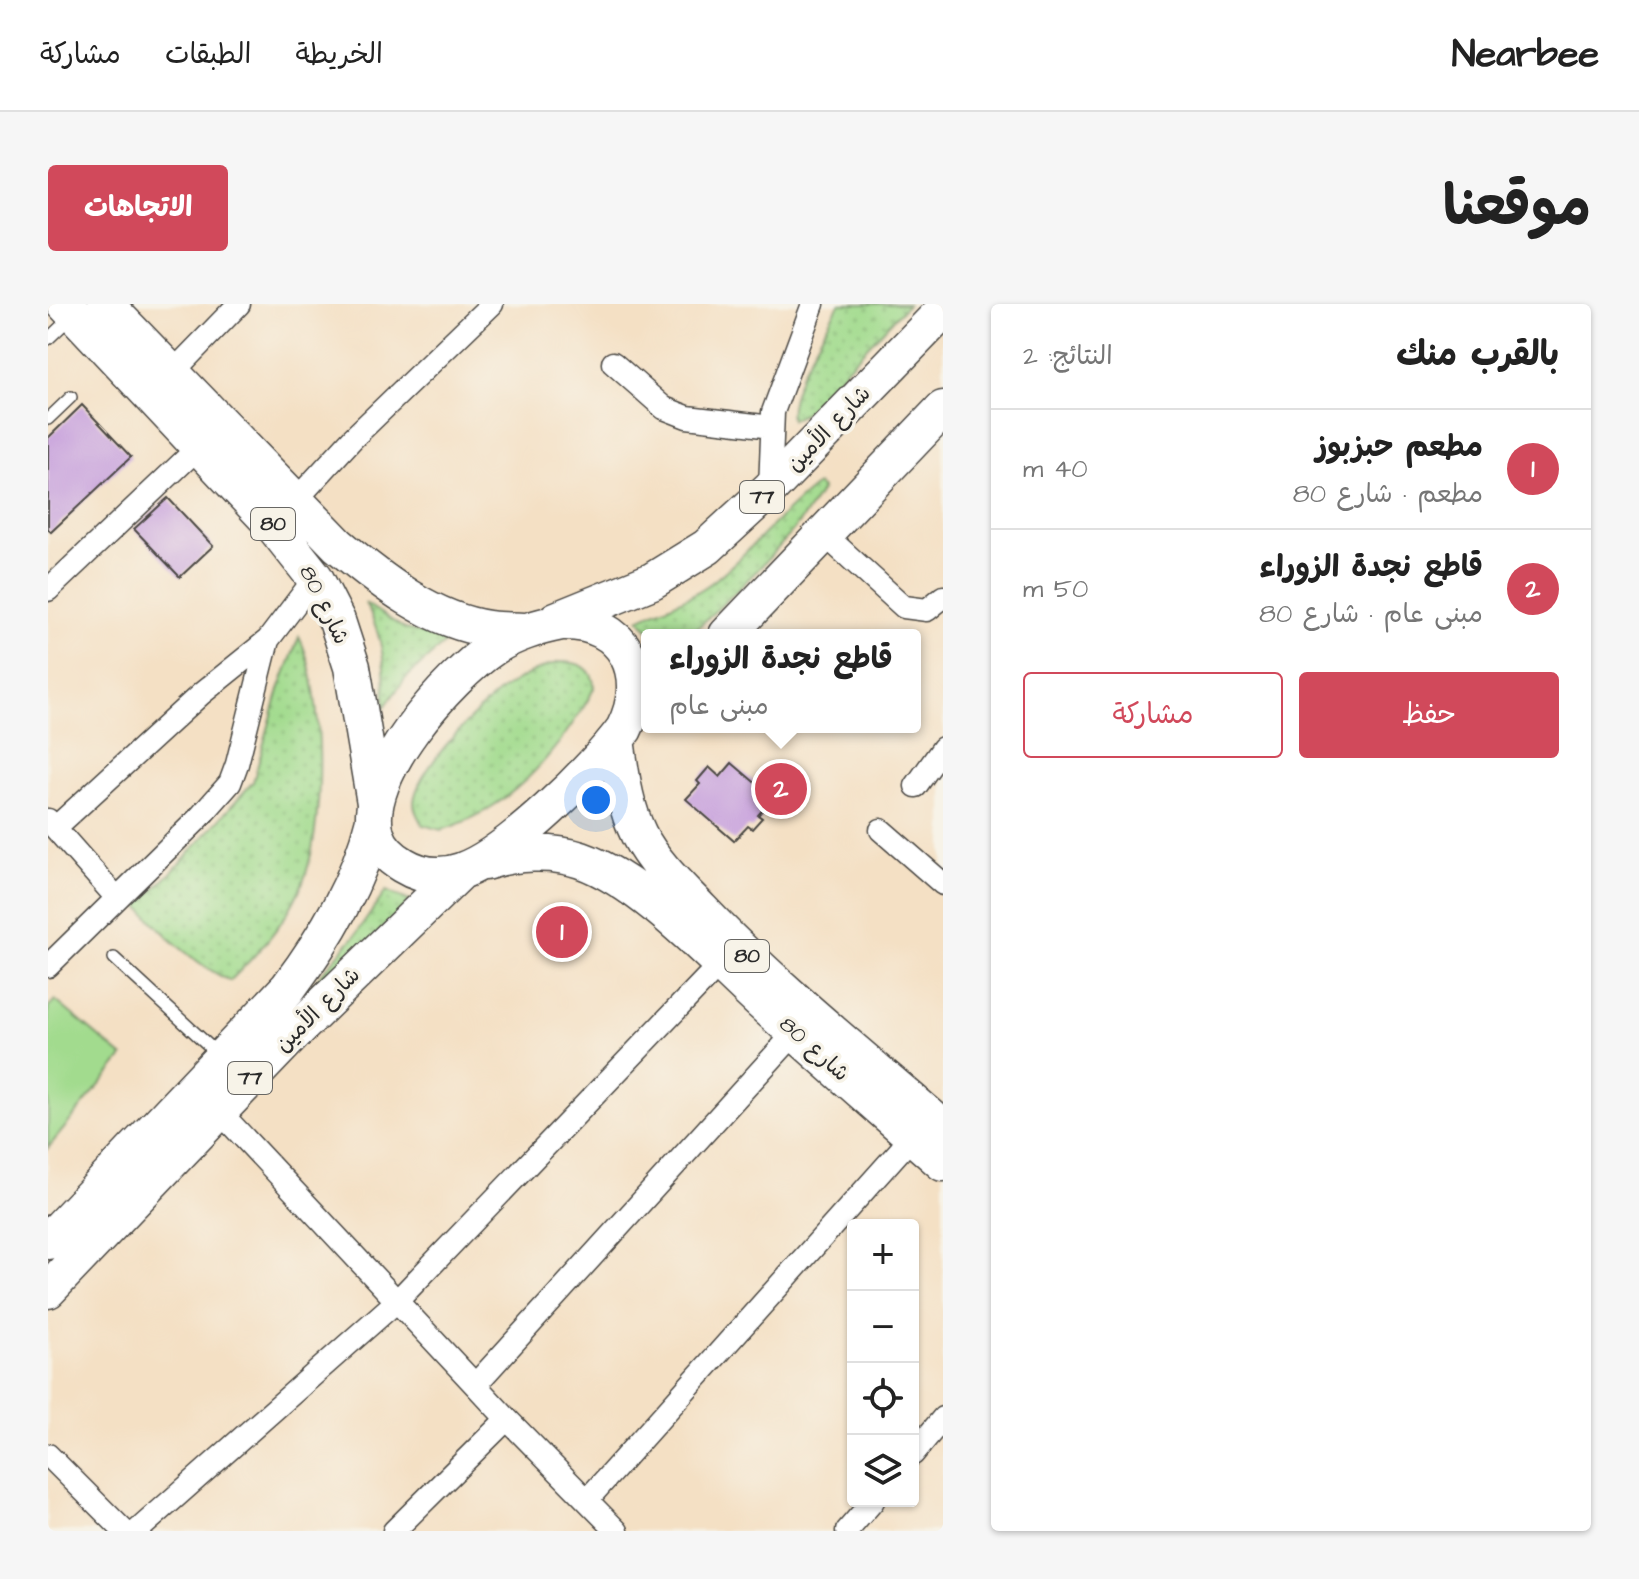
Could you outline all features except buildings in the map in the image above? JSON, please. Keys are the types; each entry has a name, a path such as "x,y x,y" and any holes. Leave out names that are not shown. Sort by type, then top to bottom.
{"main road":[{"name":"شارع 80","path":"81,307 171,374 361,564 408,598 448,618 487,629 533,629"},
{"name":"شارع 80","path":"81,307 200,446 273,525 315,578 337,621 352,667 376,835 396,861 424,874 446,875 514,855 562,855 580,860 618,880 643,898 795,1033 928,1132"},
{"name":"شارع الأمين","path":"48,1241 270,1009 304,966 357,873 387,773 430,704 463,670 483,655 533,629 625,593 681,565 707,547 770,489 943,311"},
{"path":"733,629 943,409"},
{"path":"533,629 562,622 586,623 618,641 631,662 637,689 629,728"},
{"name":"شارع 80","path":"629,728 623,788 641,838 670,877 737,947 928,1132 943,1163"},
{"name":"شارع الأمين","path":"48,1290 305,1022 466,869 514,837 563,795 629,728"}],"street":[{"path":"171,374 239,304"},
{"path":"295,501 353,438 492,304"},
{"path":"770,489 773,412 813,304"},
{"path":"613,363 664,408 687,417 772,427"},
{"path":"48,590 200,446"},
{"path":"824,534 904,607 927,610 943,597"},
{"path":"116,897 52,824 268,640 315,578"},
{"path":"48,966 199,818 230,783 268,640"},
{"path":"916,786 943,748"},
{"path":"881,830 943,884"},
{"path":"137,1531 398,1300 720,964"},
{"path":"476,1384 795,1033"},
{"path":"219,1111 614,1530"},
{"path":"587,1500 928,1132"},
{"path":"394,1531 507,1419"},
{"path":"919,1448 941,1425"},
{"path":"48,1455 124,1531"},
{"path":"847,1531 868,1507"}],"lane":[{"path":"48,339 81,307"},
{"path":"48,419 71,397"},
{"path":"114,958 222,1058"}],"green space":[{"path":"839,304 908,304 803,414 791,420 794,393 800,377"},
{"path":"817,485 822,489 778,548 696,629 648,629 639,619 707,586"},
{"path":"365,603 405,629 448,640 405,679 384,708 382,654 376,628"},
{"path":"299,637 308,661 318,726 318,799 309,865 300,889 278,927 230,981 180,948 138,905 253,782 279,690"},
{"path":"560,662 584,667 591,675 594,688 545,760 515,790 480,814 441,830 423,825 414,805 418,789 452,738 509,685"},
{"path":"386,891 410,901 288,1023 280,1021 354,937"},
{"path":"55,1000 123,1057 48,1148 48,1008"}],"place":[{"name":"قاطع نجدة الزوراء","path":"781,789"},
{"name":"مطعم حبزبوز","path":"562,932"}]}
